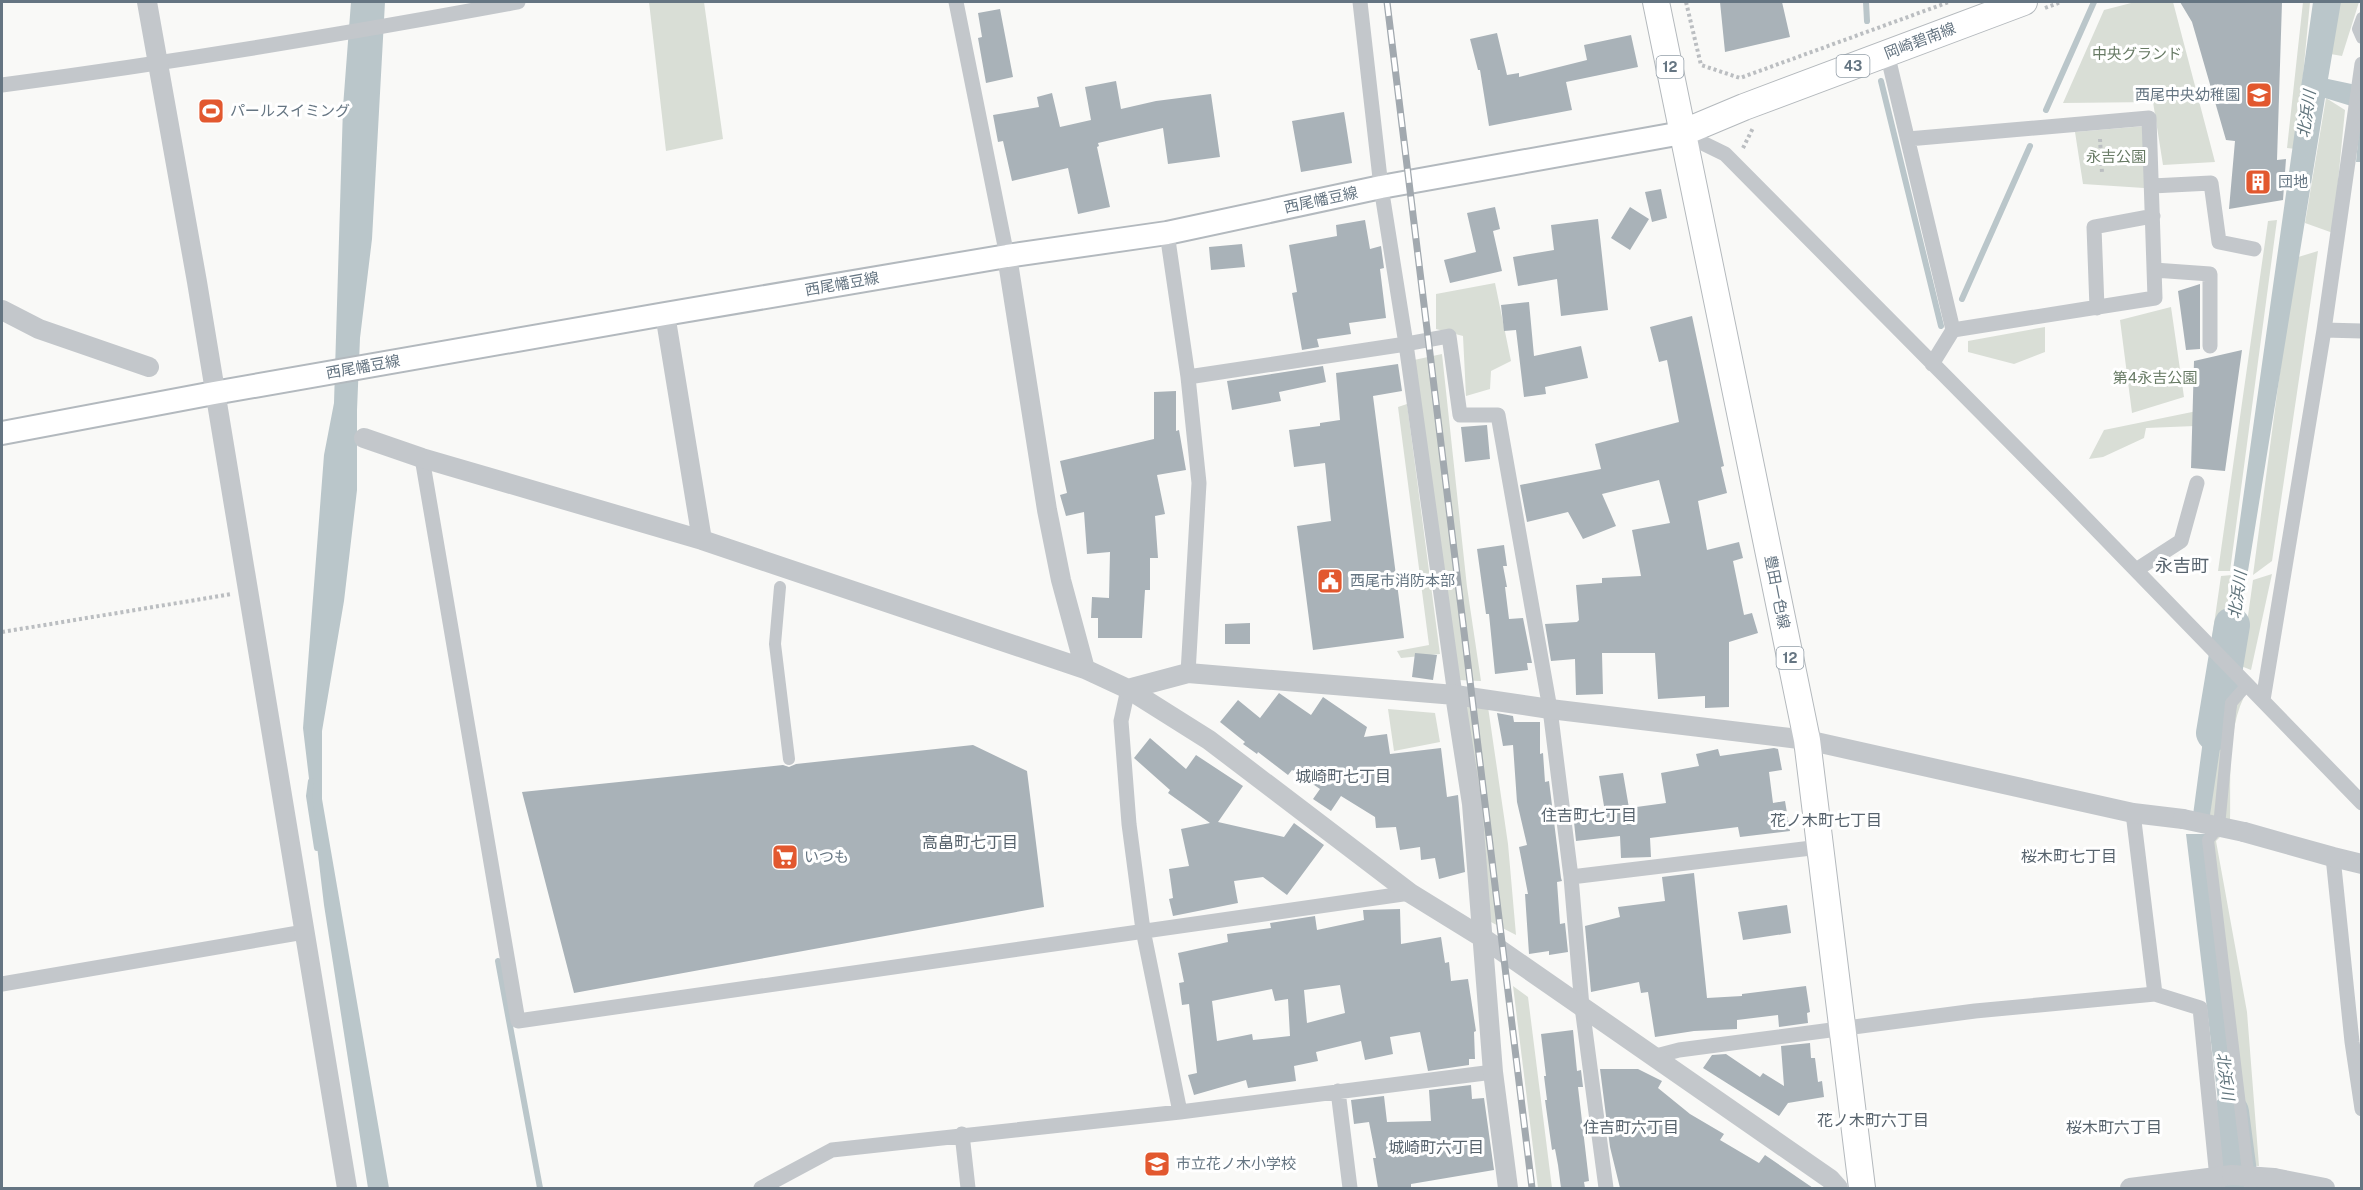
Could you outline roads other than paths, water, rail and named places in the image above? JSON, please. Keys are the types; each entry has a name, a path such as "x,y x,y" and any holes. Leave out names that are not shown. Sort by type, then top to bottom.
{"main road":[{"name":"豊田一色線","path":"1656,2 1807,740 1862,1188"},
{"name":"岡崎碧南線","path":"1682,133 2024,2"},
{"name":"西尾幡豆線","path":"2,433 214,393 665,314 1007,256 1167,233 1381,187 1682,133"}],"street":[{"path":"147,2 197,282 347,1188"},
{"path":"2,85 157,64 356,32 518,2"},
{"path":"956,2 1007,256 1047,510 1061,580 1085,669"},
{"path":"1360,2 1381,187 1406,344 1472,804 1494,1072 1508,1188"},
{"path":"2361,18 2358,29 2361,38"},
{"path":"1887,53 1953,330 1932,364"},
{"path":"2263,700 2324,330 2355,168 2361,64"},
{"path":"1908,140 2149,118 2155,298 1953,330"},
{"path":"1682,133 1725,154 2136,570 2361,802"},
{"path":"2151,186 2211,183 2220,242 2254,249"},
{"path":"2097,308 2094,227 2153,216"},
{"path":"1167,233 1188,376 1199,483 1188,673"},
{"path":"2154,270 2210,274 2210,346"},
{"path":"2,310 39,329 149,367"},
{"path":"665,314 702,540"},
{"path":"2324,330 2361,331"},
{"path":"1188,376 1449,336 1460,415 1498,415 1550,709 1570,877 1582,1007 1606,1188"},
{"path":"364,438 422,458 702,540 1085,669 1128,689 1209,740 1410,893 1483,938 1656,1056 1830,1179 1838,1188"},
{"path":"422,458 518,1021 1410,893"},
{"path":"2136,570 2181,541 2197,483"},
{"path":"780,587 775,644 789,759"},
{"path":"1128,689 1188,673 1455,695 1550,709 1807,740 2133,813 2219,826 2361,864"},
{"path":"2244,682 2230,703 2219,826 2208,840 2250,1188"},
{"path":"1128,689 1121,721 1129,824 1143,930 1180,1112"},
{"path":"2133,813 2154,994"},
{"path":"1570,877 1820,847"},
{"path":"2333,857 2356,1043 2361,1109"},
{"path":"2,984 304,932"},
{"path":"1656,1056 1679,1050 1842,1027 2154,994 2200,1008 2222,1180"},
{"path":"761,1188 832,1150 1180,1112 1494,1072"},
{"path":"1338,1091 1350,1188"},
{"path":"962,1134 968,1188"},
{"path":"2130,1188 2274,1178 2325,1188"}],"water":[{"path":"351,2 385,2 372,239 360,338 357,490 344,601 322,731 322,799 389,1188 368,1188 324,905 303,728 324,455 334,403 343,107"},
{"name":"北浜川","path":"2313,2 2341,2 2328,79 2361,86 2361,109 2325,98 2233,663 2222,648"},
{"path":"2361,109 2361,162 2356,162"},
{"path":"2212,673 2228,691 2227,702 2210,815 2193,815"},
{"name":"北浜川","path":"2186,834 2207,834 2243,1161 2225,1159"}],"waterway":[{"path":"1866,2 1867,21"},
{"path":"2046,110 2094,2"},
{"path":"1881,81 1941,326"},
{"path":"1962,299 2030,146"},
{"name":"北浜川","path":"2214,733 2232,625"},
{"path":"311,781 309,796 317,848"},
{"path":"498,961 540,1188"},
{"name":"北浜川","path":"2231,1112 2241,1188"}],"railway":[{"path":"1387,2 1532,1188"}],"place":[{"name":"西尾中央幼稚園","path":"2259,95"},
{"name":"パールスイミング","path":"211,111"},
{"name":"団地","path":"2258,182"},
{"name":"西尾市消防本部","path":"1330,581"},
{"name":"いつも","path":"785,857"},
{"name":"市立花ノ木小学校","path":"1157,1164"}],"district":[{"name":"永吉町","path":"2182,566"},
{"name":"城崎町七丁目","path":"1343,776"},
{"name":"住吉町七丁目","path":"1589,815"},
{"name":"花ノ木町七丁目","path":"1826,820"},
{"name":"高畠町七丁目","path":"970,842"},
{"name":"桜木町七丁目","path":"2069,856"},
{"name":"花ノ木町六丁目","path":"1873,1120"},
{"name":"住吉町六丁目","path":"1631,1127"},
{"name":"桜木町六丁目","path":"2114,1127"},
{"name":"城崎町六丁目","path":"1436,1147"}],"park label":[{"name":"中央グランド","path":"2137,54"},
{"name":"永吉公園","path":"2116,157"},
{"name":"第4永吉公園","path":"2155,378"}]}
